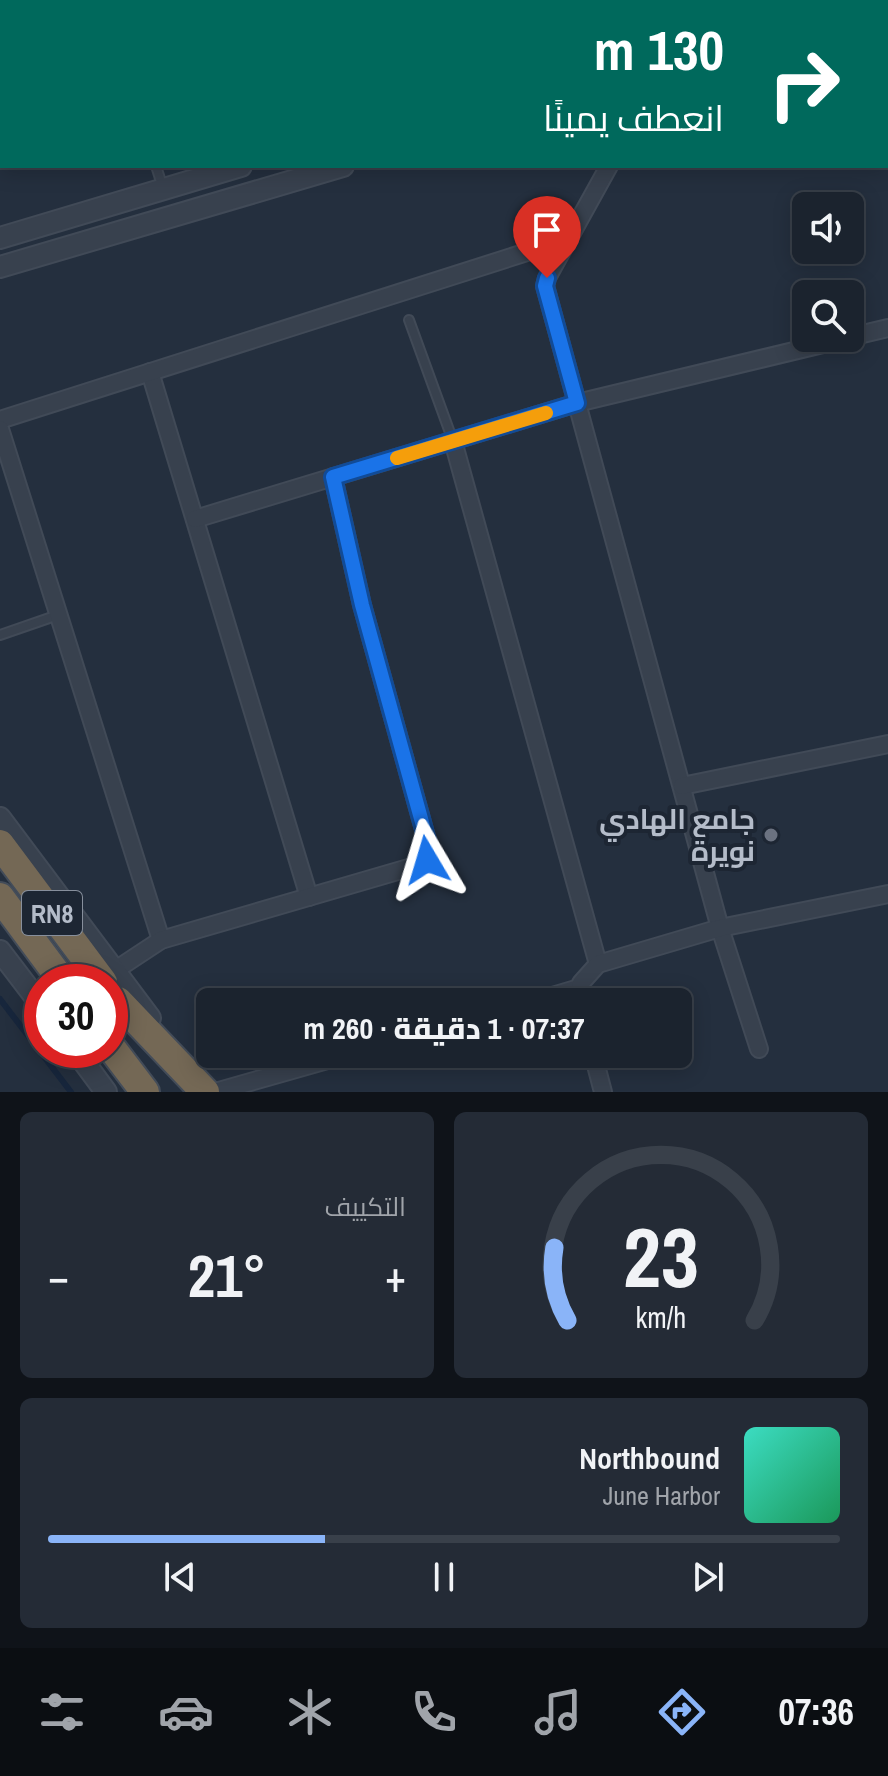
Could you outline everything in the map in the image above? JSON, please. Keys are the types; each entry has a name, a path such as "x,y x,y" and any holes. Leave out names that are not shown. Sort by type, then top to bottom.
{"highway":[{"name":"RN8","path":"0,844 94,964"},
{"name":"RN8","path":"0,897 50,964"},
{"path":"128,1005 205,1092"},
{"name":"RN8","path":"128,1011 184,1092"},
{"path":"127,1068 145,1092"}],"street":[{"path":"0,238 234,168"},
{"path":"0,267 336,168"},
{"path":"608,168 545,286 720,928 759,1049"},
{"path":"0,420 568,239"},
{"path":"864,334 888,328"},
{"path":"195,519 577,403 792,352"},
{"path":"150,372 309,897"},
{"path":"0,429 161,940"},
{"path":"453,441 598,964"},
{"path":"128,970 161,940 427,860 429,849 362,605 333,477"},
{"path":"682,786 888,744"},
{"path":"0,818 96,964"},
{"path":"581,988 583,980 598,964 720,928 888,894"},
{"path":"0,951 24,982"},
{"path":"88,1068 106,1092"},
{"path":"215,1092 300,1068"},
{"path":"597,1068 603,1092"}],"lane":[{"path":"157,168 163,189"},
{"path":"409,320 453,441"},
{"path":"0,635 59,615"}],"waterway":[{"path":"0,999 71,1092"}],"slow traffic":[{"path":"397,458 546,413"}],"place":[{"name":"جامع الهادي نويرة","path":"771,835"}],"route":[{"path":"427,860 428,844 362,605 333,477 577,403 545,286 547,278"}]}
